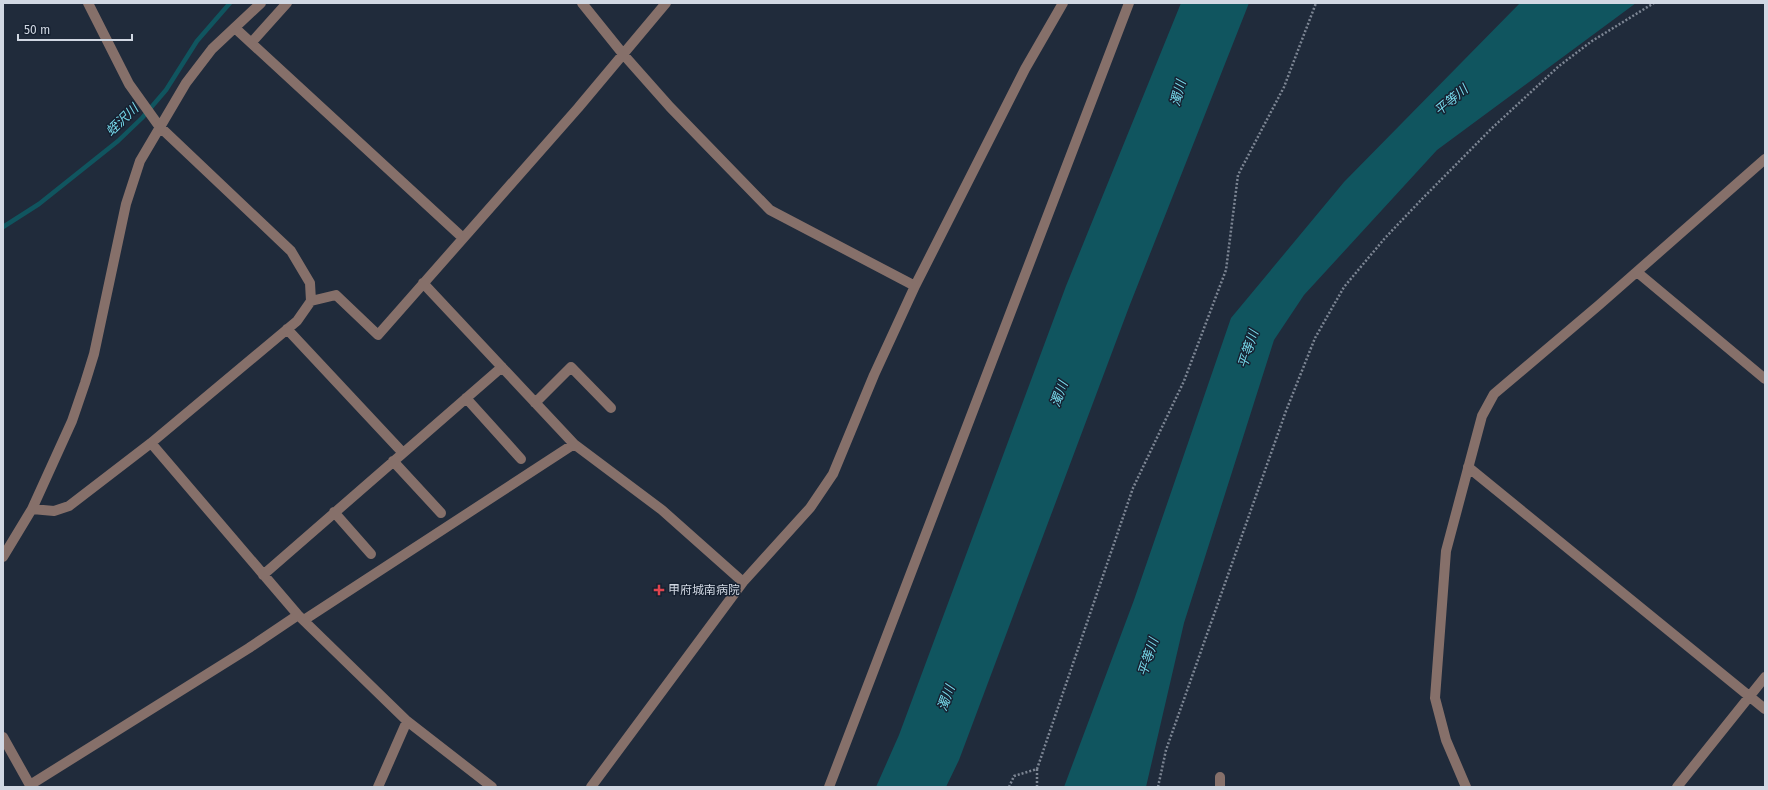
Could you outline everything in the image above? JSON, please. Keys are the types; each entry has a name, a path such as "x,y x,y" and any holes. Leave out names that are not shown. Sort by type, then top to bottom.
{"street":[{"path":"32,509 54,511 69,506 151,443 297,321 310,301 310,283 291,251 159,126 143,105 128,84 88,3"},
{"path":"3,557 32,509 72,420 94,354 126,204 140,161 159,126 186,83 212,49 261,3"},
{"path":"252,42 287,3"},
{"path":"582,3 623,54 670,107 770,210 915,286"},
{"path":"310,301 336,295 378,335 666,3"},
{"path":"591,787 743,582 810,508 832,474 874,375 915,286 1025,69 1063,3"},
{"path":"829,787 1129,3"},
{"path":"235,28 252,42 463,238"},
{"path":"1466,787 1446,740 1435,698 1446,551 1482,416 1494,394 1637,272 1765,159"},
{"path":"1637,272 1765,379"},
{"path":"423,283 574,444 662,510 743,582"},
{"path":"286,329 403,453"},
{"path":"263,575 502,367"},
{"path":"535,403 571,367 611,408"},
{"path":"466,398 521,459"},
{"path":"151,443 263,575 301,617 407,721 492,787"},
{"path":"3,737 30,786 574,444"},
{"path":"393,462 441,513"},
{"path":"1468,467 1765,709"},
{"path":"334,512 371,554"},
{"path":"1677,787 1765,677"},
{"path":"378,787 407,721"}],"path":[{"path":"1037,787 1037,769 1133,488 1184,381 1226,270 1238,175 1284,87 1316,3"},
{"path":"1158,787 1166,750 1286,411 1315,338 1344,287 1385,238 1422,199 1491,129 1559,66 1592,41 1654,3"},
{"path":"1009,787 1014,776 1037,769"}],"water":[{"name":"濁川","path":"1181,3 1249,3 1129,307 959,760 946,787 876,787 899,735 1066,286"},
{"name":"平等川","path":"1520,3 1636,3 1437,150 1304,295 1274,340 1184,623 1146,787 1064,787 1134,600 1231,318 1344,182"}],"waterway":[{"name":"蛭沢川","path":"3,227 39,204 118,141 142,118 166,90 197,41 230,3"}],"place":[{"name":"甲府城南病院","path":"659,590"}]}
